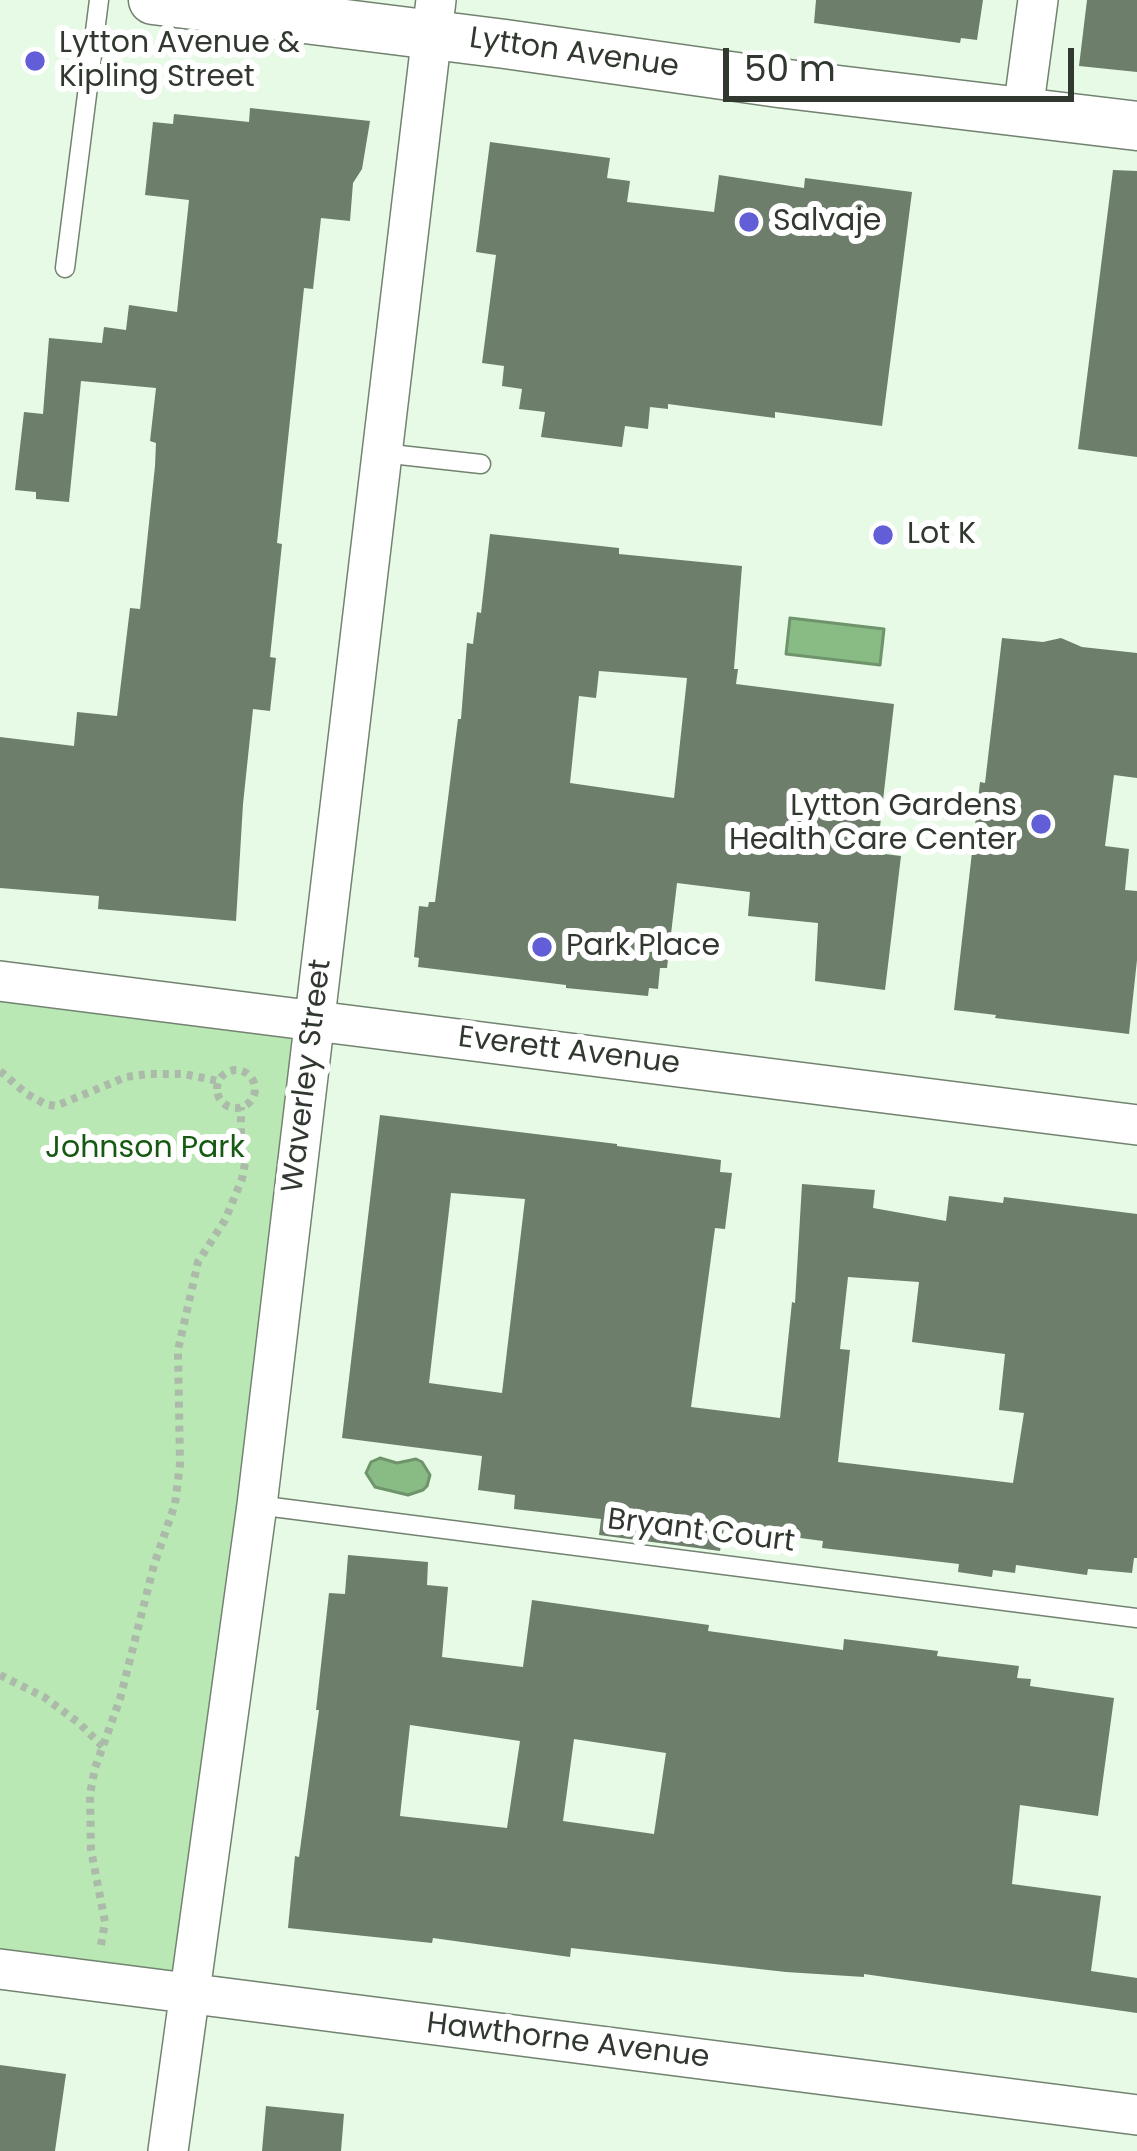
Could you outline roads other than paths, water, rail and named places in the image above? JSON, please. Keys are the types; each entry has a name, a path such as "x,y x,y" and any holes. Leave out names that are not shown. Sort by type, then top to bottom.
{"street":[{"name":"Lytton Avenue","path":"153,0 434,17 779,82 1137,126"},
{"path":"1023,112 1038,0"},
{"name":"Waverley Street","path":"168,2151 257,1504 434,17"},
{"name":"Everett Avenue","path":"0,981 1137,1125"},
{"name":"Hawthorne Avenue","path":"0,1969 1137,2114"}],"lane":[{"path":"65,268 100,0"},
{"path":"382,453 481,464"},
{"name":"Bryant Court","path":"257,1504 1137,1618"}],"place":[{"name":"Lytton Avenue & Kipling Street","path":"35,61"},
{"name":"Salvaje","path":"749,222"},
{"name":"Lot K","path":"883,535"},
{"name":"Lytton Gardens Health Care Center","path":"1041,824"},
{"name":"Park Place","path":"542,947"}],"park label":[{"name":"Johnson Park","path":"145,1149"}]}
